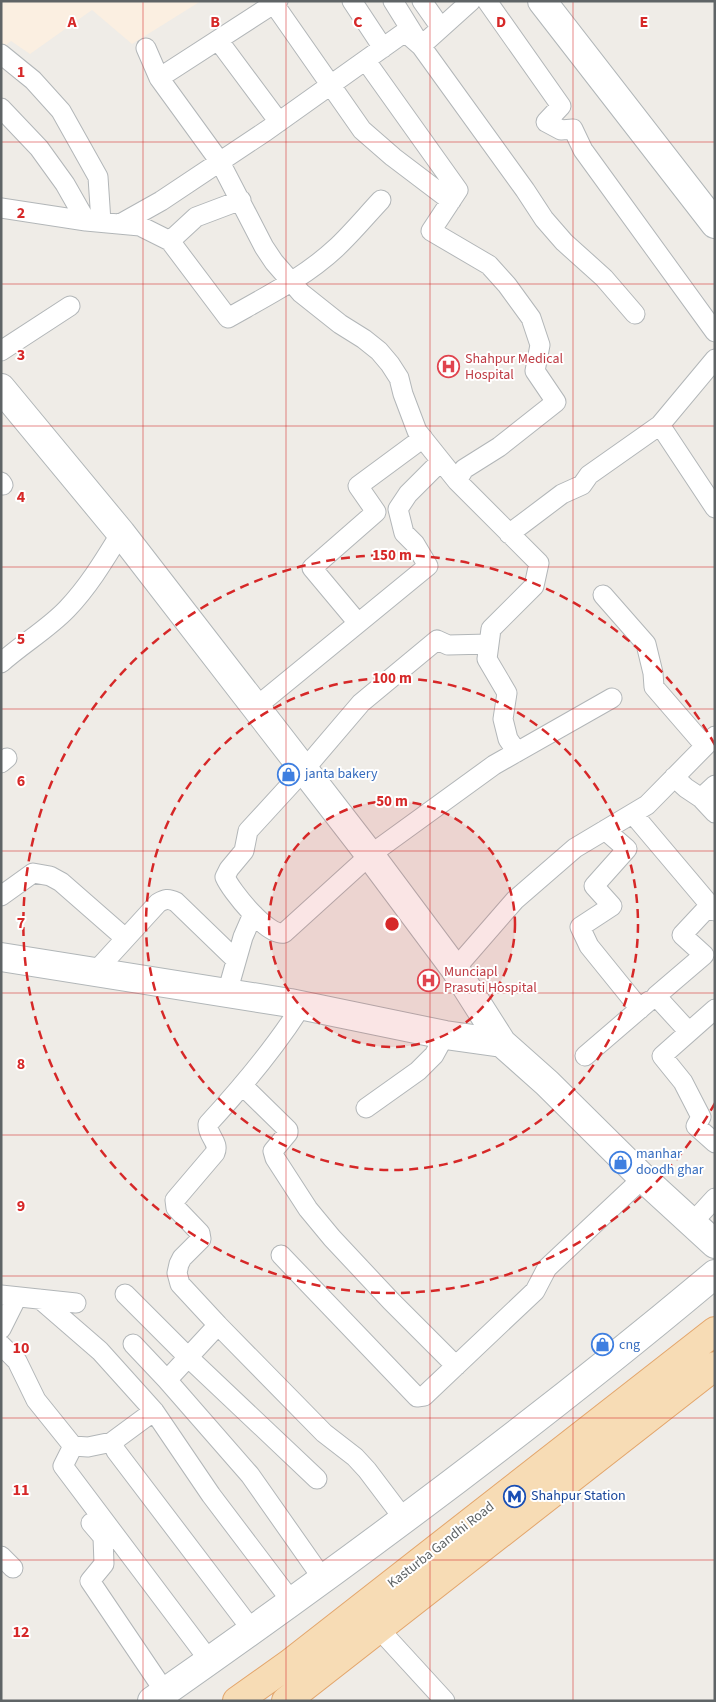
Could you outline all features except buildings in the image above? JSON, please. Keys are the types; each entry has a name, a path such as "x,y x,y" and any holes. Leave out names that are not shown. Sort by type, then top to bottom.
{"main road":[{"name":"Kasturba Gandhi Road","path":"237,1701 289,1664 715,1331"},
{"name":"Kasturba Gandhi Road","path":"286,1701 715,1366"}],"street":[{"path":"352,1 383,48"},
{"path":"393,1 421,46 544,219 564,242 604,278 634,314"},
{"path":"422,1 441,28"},
{"path":"421,46 471,1"},
{"path":"487,1 560,106 546,122 561,130 573,129 583,150 715,332"},
{"path":"542,1 715,224"},
{"path":"159,78 276,3 330,86 362,130 393,157 451,201"},
{"path":"120,224 161,201 220,162 405,32 421,46"},
{"path":"218,40 279,122"},
{"path":"146,48 159,78 220,162 264,248 290,281 318,306 379,351 399,378 417,431 456,481 539,564 534,586 491,630 487,659 507,693 503,719 508,739 516,752"},
{"path":"1,54 33,80 61,111 98,177 93,222"},
{"path":"366,61 458,190 431,231 489,265 507,285 531,318 540,346 536,371 556,402 499,447 464,469 456,481"},
{"path":"1,108 39,148 93,222"},
{"path":"170,241 196,217 241,200"},
{"path":"1,208 93,222 140,226 170,241 228,318 290,281 335,249 381,200"},
{"path":"1,351 70,306"},
{"path":"509,534 562,494 582,484 588,475 660,425 715,359"},
{"path":"1,388 121,533 256,707 303,771 370,855 455,969 502,1043 547,1083 643,1178 715,1244"},
{"path":"660,425 715,508"},
{"path":"358,623 312,568 376,512 358,486 423,438"},
{"path":"256,707 428,566 415,544 404,533 398,509 408,494 440,460"},
{"path":"1,663 20,646 49,626 67,609 96,574 121,533"},
{"path":"455,969 515,900 575,848 647,805 710,741 654,687 653,673 646,644 603,594"},
{"path":"489,644 448,645 437,640 361,703 303,771 248,831 244,851 226,873 227,881 252,914 276,933 284,933 370,855 494,765 612,698"},
{"path":"674,777 686,788 708,792 715,813"},
{"path":"585,1056 704,955 682,935 712,908 632,814"},
{"path":"605,830 627,849 594,886 612,906 580,927 589,946 640,1009"},
{"path":"1,896 33,873 50,876 61,882 125,938"},
{"path":"95,972 158,903 165,899 176,902 236,960"},
{"path":"227,992 243,937 252,914"},
{"path":"1,957 227,992 302,1005 445,1035 502,1043"},
{"path":"656,996 689,1032"},
{"path":"302,1005 288,1028 243,1086 208,1124 208,1131 216,1145 215,1153 175,1200 176,1208 201,1236 199,1241 182,1258 179,1264 180,1284 324,1433 355,1457 404,1519"},
{"path":"715,1009 662,1056 683,1082 701,1117 696,1126 715,1144"},
{"path":"366,1108 418,1071 434,1055 445,1035"},
{"path":"243,1086 288,1130 288,1133 273,1152 308,1209 332,1238 391,1301 456,1366"},
{"path":"281,1255 420,1398 535,1291 547,1268 643,1178"},
{"path":"692,1223 715,1198"},
{"path":"95,1509 90,1522 103,1537 104,1564 90,1581 158,1696 323,1580 404,1519 636,1340 715,1274"},
{"path":"125,1294 188,1357 317,1479"},
{"path":"1,1329 9,1296 76,1303"},
{"path":"40,1299 100,1352 154,1411 211,1495 292,1602"},
{"path":"167,1380 218,1325"},
{"path":"133,1344 250,1475 323,1580"},
{"path":"1,1345 17,1362 36,1400 73,1446 88,1447 112,1442 154,1411"},
{"path":"112,1442 116,1451 252,1630"},
{"path":"73,1446 63,1466 209,1660"},
{"path":"379,1629 445,1701"}],"shaded area":[{"path":"1,1 201,1 132,44 92,10 30,54 11,41 1,49"}],"place":[{"name":"Shahpur Medical Hospital","path":"449,367"},
{"name":"janta bakery","path":"289,774"},
{"name":"Munciapl Prasuti Hospital","path":"428,980"},
{"name":"manhar doodh ghar","path":"620,1162"},
{"name":"cng","path":"603,1345"},
{"name":"Shahpur Station","path":"515,1496"}]}
